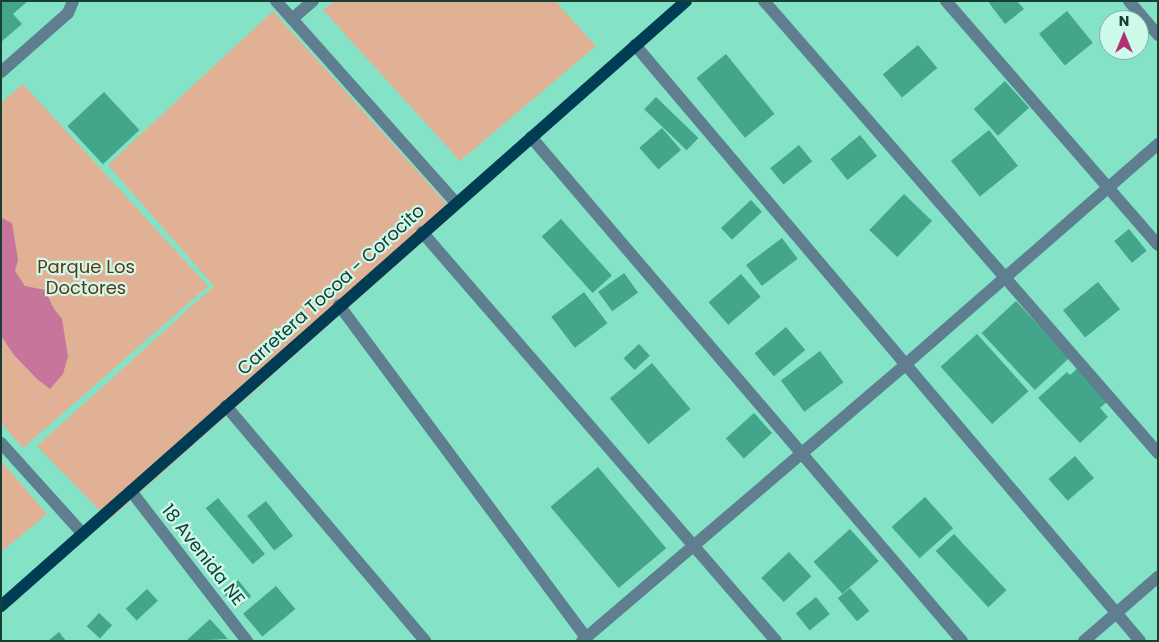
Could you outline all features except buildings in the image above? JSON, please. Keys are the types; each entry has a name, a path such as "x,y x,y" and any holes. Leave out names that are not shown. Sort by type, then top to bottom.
{"main road":[{"name":"Carretera Tocoa - Corocito","path":"1,606 422,232 686,1"}],"street":[{"path":"1,72 68,14 73,1"},
{"path":"276,1 456,203"},
{"path":"292,19 313,1"},
{"path":"764,1 1158,453"},
{"path":"946,1 1158,244"},
{"path":"1129,1 1158,35"},
{"path":"635,46 1140,641"},
{"path":"532,137 962,641"},
{"path":"340,305 584,639 906,364 1158,144"},
{"path":"422,232 776,641"},
{"path":"226,406 425,641"},
{"path":"1,444 83,534"},
{"name":"18 Avenida NE","path":"131,491 247,641"},
{"path":"1084,641 1158,577"}],"green space":[{"path":"334,1 555,1 596,46 460,161 323,10"},
{"path":"273,11 455,213 109,520 37,446 214,286 108,165"},
{"name":"Parque Los Doctores","path":"23,84 208,286 23,448 1,423 1,103"},
{"path":"1,461 47,514 1,552"}],"shaded area":[{"path":"1,214 2,218 12,223 18,260 15,271 25,286 45,290 54,309 62,319 68,356 63,374 50,389 37,379 14,355 1,336"}]}
